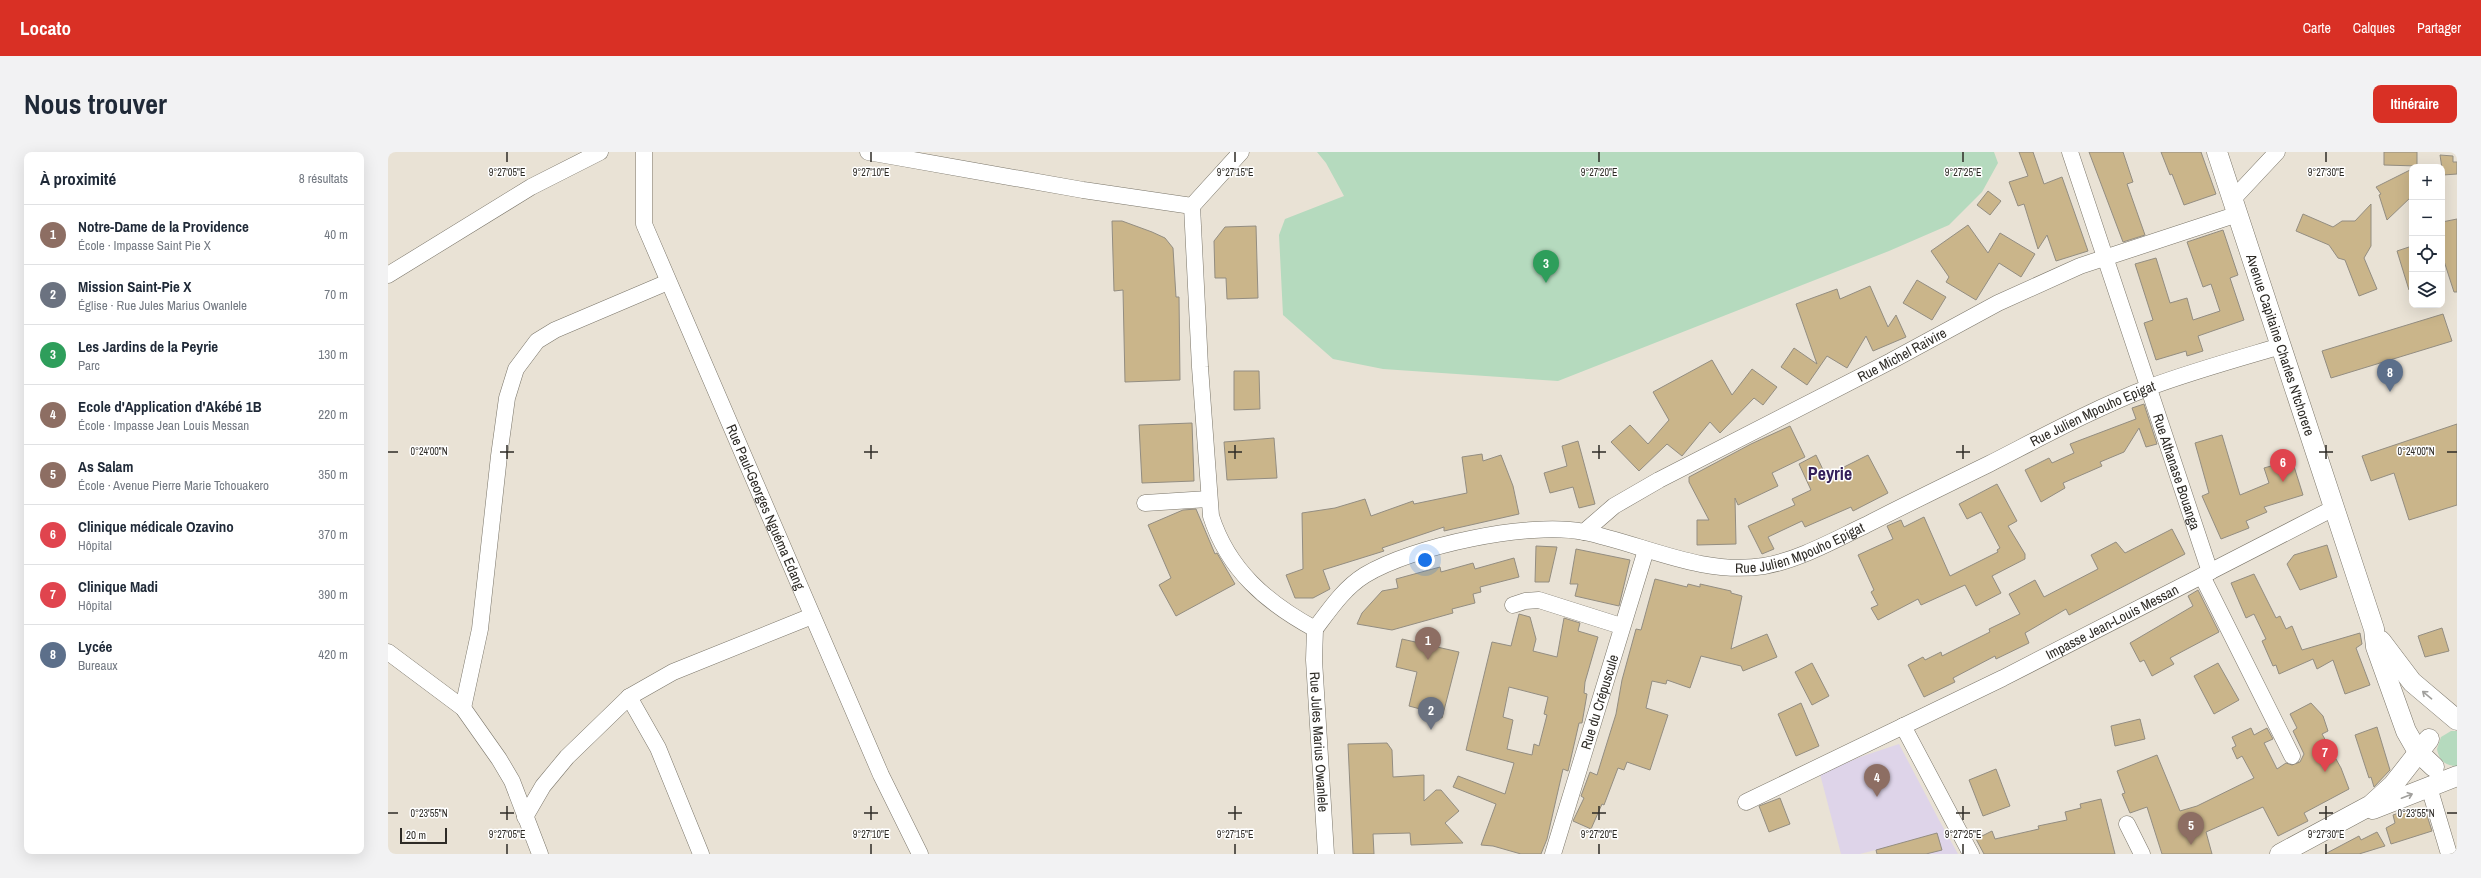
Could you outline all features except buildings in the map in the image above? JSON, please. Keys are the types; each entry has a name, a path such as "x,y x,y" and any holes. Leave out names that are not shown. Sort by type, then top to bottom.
{"main road":[{"name":"Avenue Capitaine Charles N'tchorere","path":"2217,152 2374,629"},
{"path":"2374,629 2402,671 2457,721"},
{"path":"2374,629 2376,647 2406,731 2408,747 2405,770"},
{"path":"2358,813 2382,795 2405,770 2441,725 2457,721"},
{"path":"2406,731 2424,745 2434,767 2448,776 2457,776"},
{"path":"2280,854 2358,813 2457,776"}],"street":[{"path":"388,275 532,187 600,152"},
{"name":"Rue Paul-Georges Nguéma Edang","path":"644,152 644,224 881,776 920,854"},
{"path":"868,152 1083,190 1192,206"},
{"path":"1241,152 1192,206 1208,499 1217,534 1240,572 1262,595 1280,609 1316,629"},
{"name":"Rue Athanase Bouanga","path":"2070,152 2104,258 2150,387 2206,574 2292,756"},
{"path":"2235,207 2277,152"},
{"name":"Rue Michel Raivire","path":"1584,532 1614,506 1734,440 1891,362 1998,303 2080,266 2235,207"},
{"path":"463,708 480,630 507,398 516,368 537,341 555,330 668,282"},
{"name":"Rue Julien Mpouho Epigat","path":"1316,629 1344,591 1364,576 1403,558 1507,532 1532,529 1584,532 1680,560 1736,567 1763,566 1789,559 1840,538 2079,419 2150,387 2281,346"},
{"path":"1145,503 1208,499"},
{"name":"Impasse Jean-Louis Messan","path":"1746,802 1888,734 2334,508"},
{"name":"Rue du Crépuscule","path":"1553,854 1621,626 1646,550"},
{"path":"1513,605 1525,601 1539,600 1621,626"},
{"path":"525,817 543,786 567,757 629,697 673,672 812,616"},
{"name":"Rue Jules Marius Owanlele","path":"1316,629 1315,667 1326,854"},
{"path":"388,652 463,708 499,759 512,781 540,854"},
{"path":"629,697 658,748 701,854"},
{"path":"1903,726 1971,854"},
{"path":"2429,787 2450,854"},
{"path":"2127,824 2142,854"}],"shaded area":[{"path":"1899,744 1958,854 1926,854 1941,850 1891,846 1860,854 1841,854 1820,774 1860,757"}],"green space":[{"path":"1317,152 1994,152 1998,163 1982,192 1949,225 1889,251 1558,381 1383,369 1333,359 1283,315 1279,235 1285,219 1344,196 1326,163"},
{"path":"2451,731 2457,731 2457,766 2449,765 2443,762 2437,749 2441,737"}],"place":[{"name":"Les Jardins de la Peyrie","path":"1546,283"},
{"name":"Lycée","path":"2390,392"},
{"name":"Clinique médicale Ozavino","path":"2283,482"},
{"name":"Notre-Dame de la Providence","path":"1428,660"},
{"name":"Mission Saint-Pie X","path":"1431,730"},
{"name":"Clinique Madi","path":"2325,772"},
{"name":"Ecole d'Application d'Akébé 1B","path":"1877,797"},
{"name":"As Salam","path":"2191,845"}],"district":[{"name":"Peyrie","path":"1830,474"}]}
